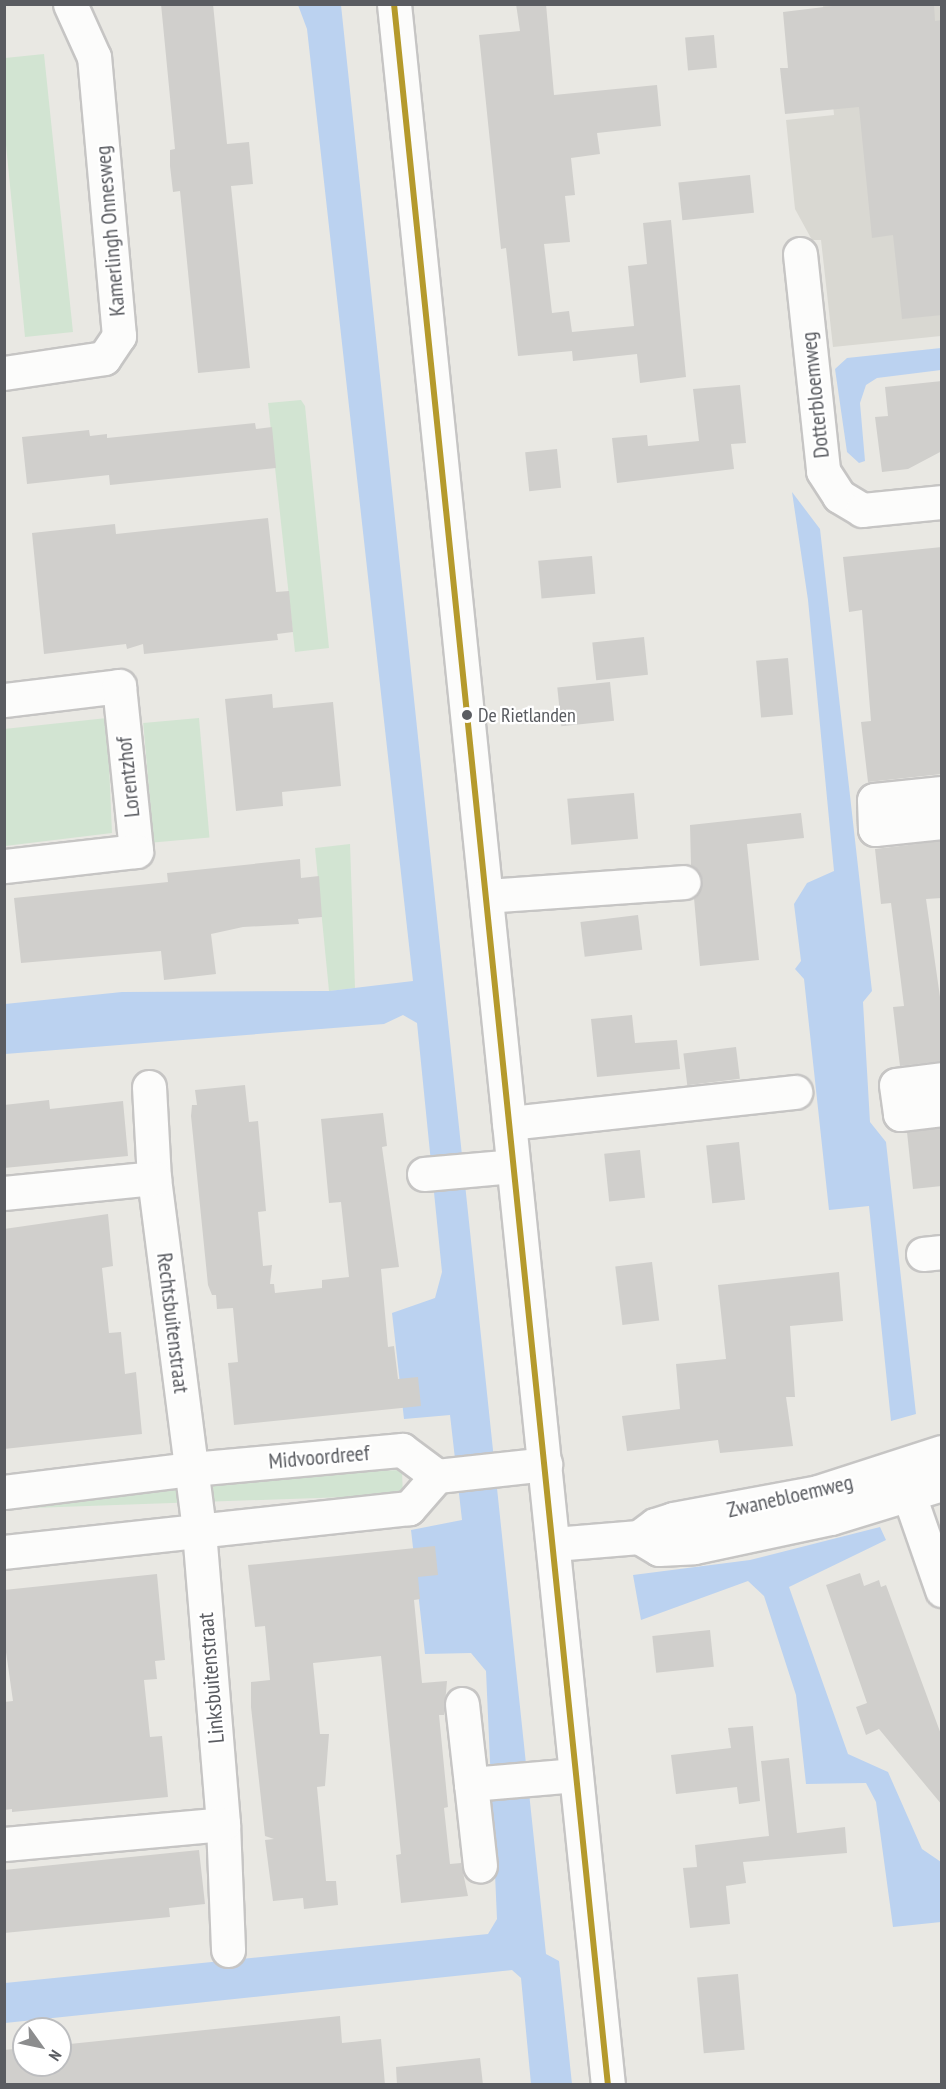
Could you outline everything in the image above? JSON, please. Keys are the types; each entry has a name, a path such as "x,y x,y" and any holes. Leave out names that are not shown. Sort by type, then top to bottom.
{"street":[{"name":"Kamerlingh Onnesweg","path":"4,373 104,358 119,336 94,57 70,4"},
{"path":"394,4 509,1123 530,1466 554,1544 561,1777 608,2085"},
{"name":"Dotterbloemweg","path":"800,254 823,471 839,496 862,510 942,502"},
{"name":"Lorentzhof","path":"4,700 119,686 136,851 4,866"},
{"path":"942,793 874,800 875,829 942,822"},
{"path":"486,896 684,882"},
{"path":"942,1079 896,1084 900,1114 942,1109"},
{"name":"Rechtsbuitenstraat","path":"149,1087 154,1178 192,1469"},
{"path":"509,1123 795,1092"},
{"path":"424,1174 513,1166"},
{"path":"4,1193 154,1178"},
{"name":"Midvoordreef","path":"4,1492 192,1469 402,1449 441,1475"},
{"name":"Zwanebloemweg","path":"904,1482 942,1452"},
{"path":"4,1552 409,1508 441,1475 530,1466"},
{"path":"192,1469 199,1531"},
{"path":"904,1482 942,1590"},
{"name":"Zwanebloemweg","path":"554,1544 639,1537 655,1525 674,1519 904,1482 942,1484"},
{"name":"Linksbuitenstraat","path":"199,1531 223,1824 228,1950"},
{"path":"462,1704 477,1785 480,1866"},
{"path":"477,1785 561,1777"},
{"path":"4,1844 223,1824"}],"shaded area":[{"path":"823,5 941,5 941,336 833,347 821,240 812,240 795,209 786,120 834,115"}],"green space":[{"path":"44,54 73,332 25,337 5,135 5,58"},
{"path":"301,400 305,406 329,648 295,652 268,403"},
{"path":"107,718 112,833 5,846 4,729"},
{"path":"199,718 209,838 154,842 143,723"},
{"path":"350,844 355,988 329,991 315,848"},
{"path":"402,1470 403,1495 4,1509 4,1484"}],"water":[{"path":"298,5 341,5 546,1954 559,1961 572,2084 531,2084 521,1978 512,1970 62,2017 12,2017 12,2022 5,2023 5,1983 488,1934 497,1919 486,1671 471,1653 425,1654 411,1530 462,1520 450,1415 404,1419 392,1313 435,1298 442,1272 417,1023 403,1015 384,1024 5,1054 5,1004 122,992 329,991 413,981 307,29"},
{"path":"941,348 941,370 877,378 866,385 860,403 865,461 859,463 847,452 835,369 847,358"},
{"path":"792,492 820,529 872,991 863,1002 870,1122 886,1142 916,1414 891,1421 869,1206 829,1210 804,979 795,969 801,961 794,904 807,883 834,871 808,600"},
{"path":"880,1527 886,1540 789,1587 848,1754 888,1772 922,1849 941,1862 941,1922 893,1927 876,1802 866,1783 806,1784 796,1695 764,1596 748,1581 641,1620 633,1575 750,1560"}],"building":[{"path":"161,4 213,4 227,144 249,142 253,184 231,186 250,368 198,373 180,191 173,192 170,166 170,150 175,149"},
{"path":"516,4 546,4 554,95 657,85 661,126 597,133 600,154 571,158 575,195 565,196 570,242 544,244 552,313 569,311 572,332 634,326 628,266 647,264 643,223 671,220 686,377 640,383 637,354 573,361 572,351 518,356 506,248 501,249 479,35 520,31"},
{"path":"849,4 934,4 935,21 942,20 942,315 902,319 893,235 872,238 859,107 785,114 780,68 788,68 783,12"},
{"path":"714,35 717,68 688,70 685,38"},
{"path":"750,175 754,213 682,220 678,183"},
{"path":"942,381 942,451 908,469 882,472 875,417 888,416 885,387"},
{"path":"740,385 746,443 731,444 734,469 617,483 612,438 647,435 648,446 699,441 693,389"},
{"path":"255,423 256,429 272,427 276,468 110,485 109,475 27,484 22,437 89,430 90,436 107,434 107,438"},
{"path":"557,449 561,488 529,491 525,452"},
{"path":"268,518 276,592 289,591 293,632 277,634 278,640 144,654 143,644 127,649 126,644 44,654 32,533 115,524 116,534"},
{"path":"942,547 942,774 868,782 861,722 871,721 862,610 849,612 843,557"},
{"path":"592,556 595,594 542,599 538,561"},
{"path":"644,637 648,675 596,680 592,642"},
{"path":"788,658 793,715 761,718 756,661"},
{"path":"610,682 614,721 561,726 557,688"},
{"path":"272,694 273,708 333,702 341,786 282,792 283,806 236,811 225,699"},
{"path":"634,793 638,839 571,845 567,799"},
{"path":"801,813 804,838 747,844 759,960 700,966 694,898 703,881 699,871 691,865 690,825"},
{"path":"942,841 942,898 926,899 942,1011 942,1061 900,1066 893,1007 904,1006 891,903 881,904 875,849"},
{"path":"300,859 301,878 319,876 322,917 298,919 299,924 243,927 211,934 216,974 164,980 161,951 21,963 14,898 168,882 167,873"},
{"path":"638,915 642,950 585,957 580,922"},
{"path":"632,1015 635,1043 677,1040 680,1069 597,1077 591,1019"},
{"path":"736,1047 740,1079 687,1085 683,1053"},
{"path":"245,1085 249,1122 258,1121 266,1211 258,1212 263,1266 272,1265 270,1284 274,1284 275,1293 322,1288 322,1280 349,1277 341,1202 329,1203 321,1119 383,1113 387,1146 382,1147 399,1267 381,1269 388,1347 394,1346 398,1379 418,1377 421,1406 234,1425 228,1363 238,1362 233,1308 217,1309 216,1295 212,1295 208,1285 191,1116 192,1105 197,1105 195,1090"},
{"path":"49,1100 50,1109 123,1101 128,1156 4,1168 4,1105"},
{"path":"942,1128 942,1186 913,1189 907,1132"},
{"path":"739,1142 745,1200 712,1203 706,1145"},
{"path":"640,1150 645,1198 609,1202 604,1154"},
{"path":"108,1214 113,1266 102,1268 109,1333 121,1332 125,1374 136,1372 142,1434 4,1449 4,1229"},
{"path":"652,1262 659,1321 622,1325 615,1267"},
{"path":"839,1272 843,1321 790,1326 795,1397 786,1397 793,1446 720,1453 718,1440 627,1451 622,1416 680,1409 676,1364 726,1359 718,1285"},
{"path":"435,1546 438,1575 418,1577 420,1599 414,1600 422,1683 447,1681 444,1715 439,1715 448,1807 444,1808 450,1864 461,1863 468,1896 401,1903 396,1855 401,1854 381,1656 313,1663 320,1734 329,1734 325,1786 317,1787 326,1881 336,1881 338,1905 304,1909 303,1898 273,1901 265,1840 274,1839 265,1836 251,1707 251,1682 270,1680 265,1626 255,1627 248,1565"},
{"path":"860,1573 864,1586 879,1580 881,1587 886,1585 942,1737 942,1805 879,1729 866,1735 856,1707 867,1703 826,1585"},
{"path":"157,1574 165,1660 155,1661 157,1679 144,1680 150,1737 162,1736 168,1797 12,1812 12,1809 4,1810 4,1702 13,1701 4,1638 4,1590"},
{"path":"710,1630 714,1667 656,1673 652,1636"},
{"path":"753,1726 760,1801 739,1804 737,1787 676,1794 671,1755 731,1748 728,1728"},
{"path":"789,1758 797,1833 845,1827 847,1853 743,1862 746,1883 726,1886 730,1924 690,1928 683,1868 697,1867 695,1845 769,1836 761,1761"},
{"path":"199,1850 205,1904 169,1908 170,1917 4,1933 4,1870"},
{"path":"738,1974 745,2050 704,2053 697,1978"},
{"path":"340,2016 342,2043 381,2039 385,2085 4,2085 4,2050 12,2049 12,2077 72,2077 72,2044"},
{"path":"480,2058 483,2085 397,2085 396,2067"}],"transit line":[{"path":"394,4 608,2084"}],"place":[{"name":"De Rietlanden","path":"467,715"}]}
